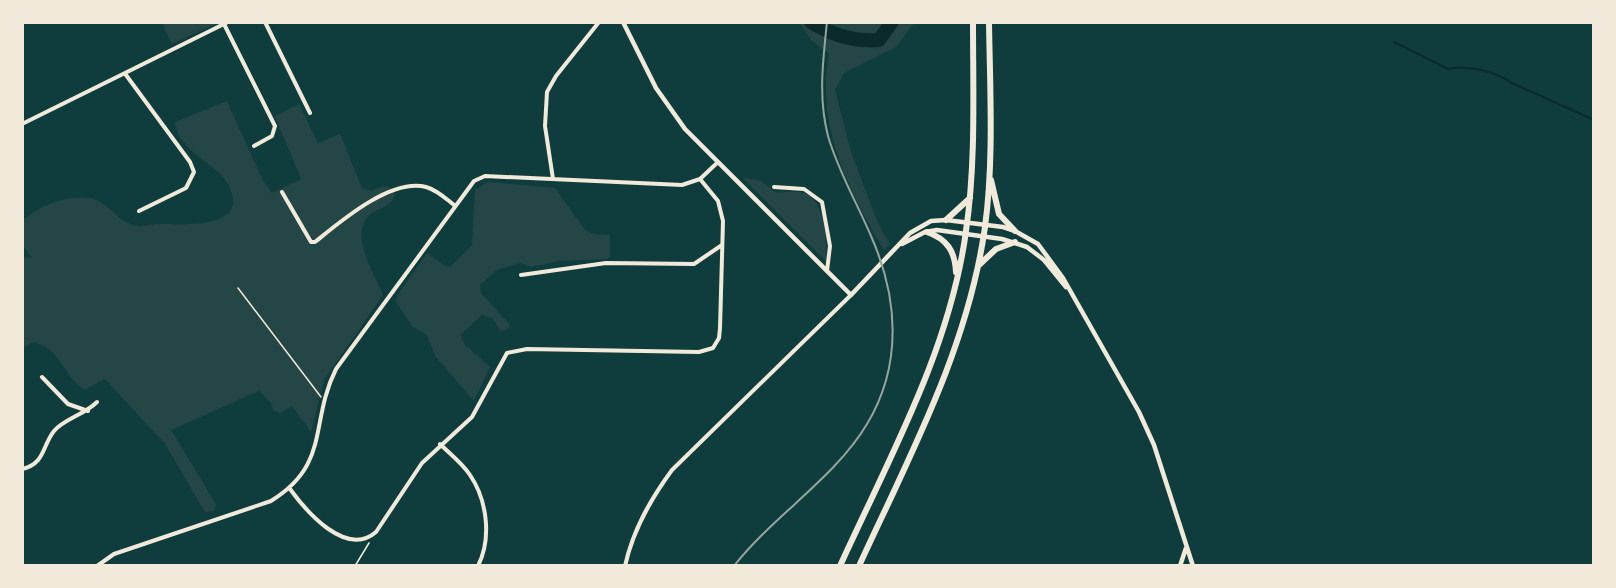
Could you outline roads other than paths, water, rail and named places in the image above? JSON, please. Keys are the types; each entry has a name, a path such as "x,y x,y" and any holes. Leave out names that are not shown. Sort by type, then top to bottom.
{"main road":[{"path":"840,566 926,379 944,328 957,279 970,198 973,22"},
{"path":"859,566 939,393 965,319 985,226 989,167 989,22"},
{"path":"989,167 996,207 1003,220 1015,231"},
{"path":"946,220 970,198"},
{"path":"927,232 938,236 951,248 957,279"},
{"path":"977,268 996,249 1015,242"}],"street":[{"path":"265,22 310,113"},
{"path":"554,178 545,126 547,92 556,76 599,22"},
{"path":"622,22 670,109 717,163 851,295"},
{"path":"22,124 126,75 226,23 275,126 272,136 254,146"},
{"path":"126,75 190,162 194,172 186,188 139,212"},
{"path":"97,566 114,554 271,501 290,489 313,457 323,400 344,358 469,185 485,176 682,185 700,179 717,163"},
{"path":"290,489 319,524 334,532 362,539 376,532 422,463 472,417 502,359 515,350 699,352 713,348 719,338 720,328 721,209 712,192 700,179"},
{"path":"282,192 311,242 315,242 345,218 386,193 422,186 434,190 454,205"},
{"path":"774,187 804,189 822,202 830,246 827,271"},
{"path":"625,566 637,528 650,501 672,470 920,226 946,220 1015,231 1038,244 1046,253 1147,428 1193,566"},
{"path":"901,244 937,230 1015,242 1036,252 1070,291"},
{"path":"521,275 606,263 694,264 722,245"},
{"path":"42,377 68,404 88,411"},
{"path":"22,469 38,462 58,427 88,411 97,402"},
{"path":"440,444 469,473 478,492 487,538 478,566"},
{"path":"1180,566 1187,546"}],"waterway":[{"path":"811,22 843,37 861,40 879,40 892,22"},
{"path":"1394,42 1448,69 1473,69 1498,75 1594,120"}],"railway":[{"path":"734,566 750,547 854,444 879,401 887,378 893,330 887,283 871,236 837,162 825,122 822,79 827,22"}]}
